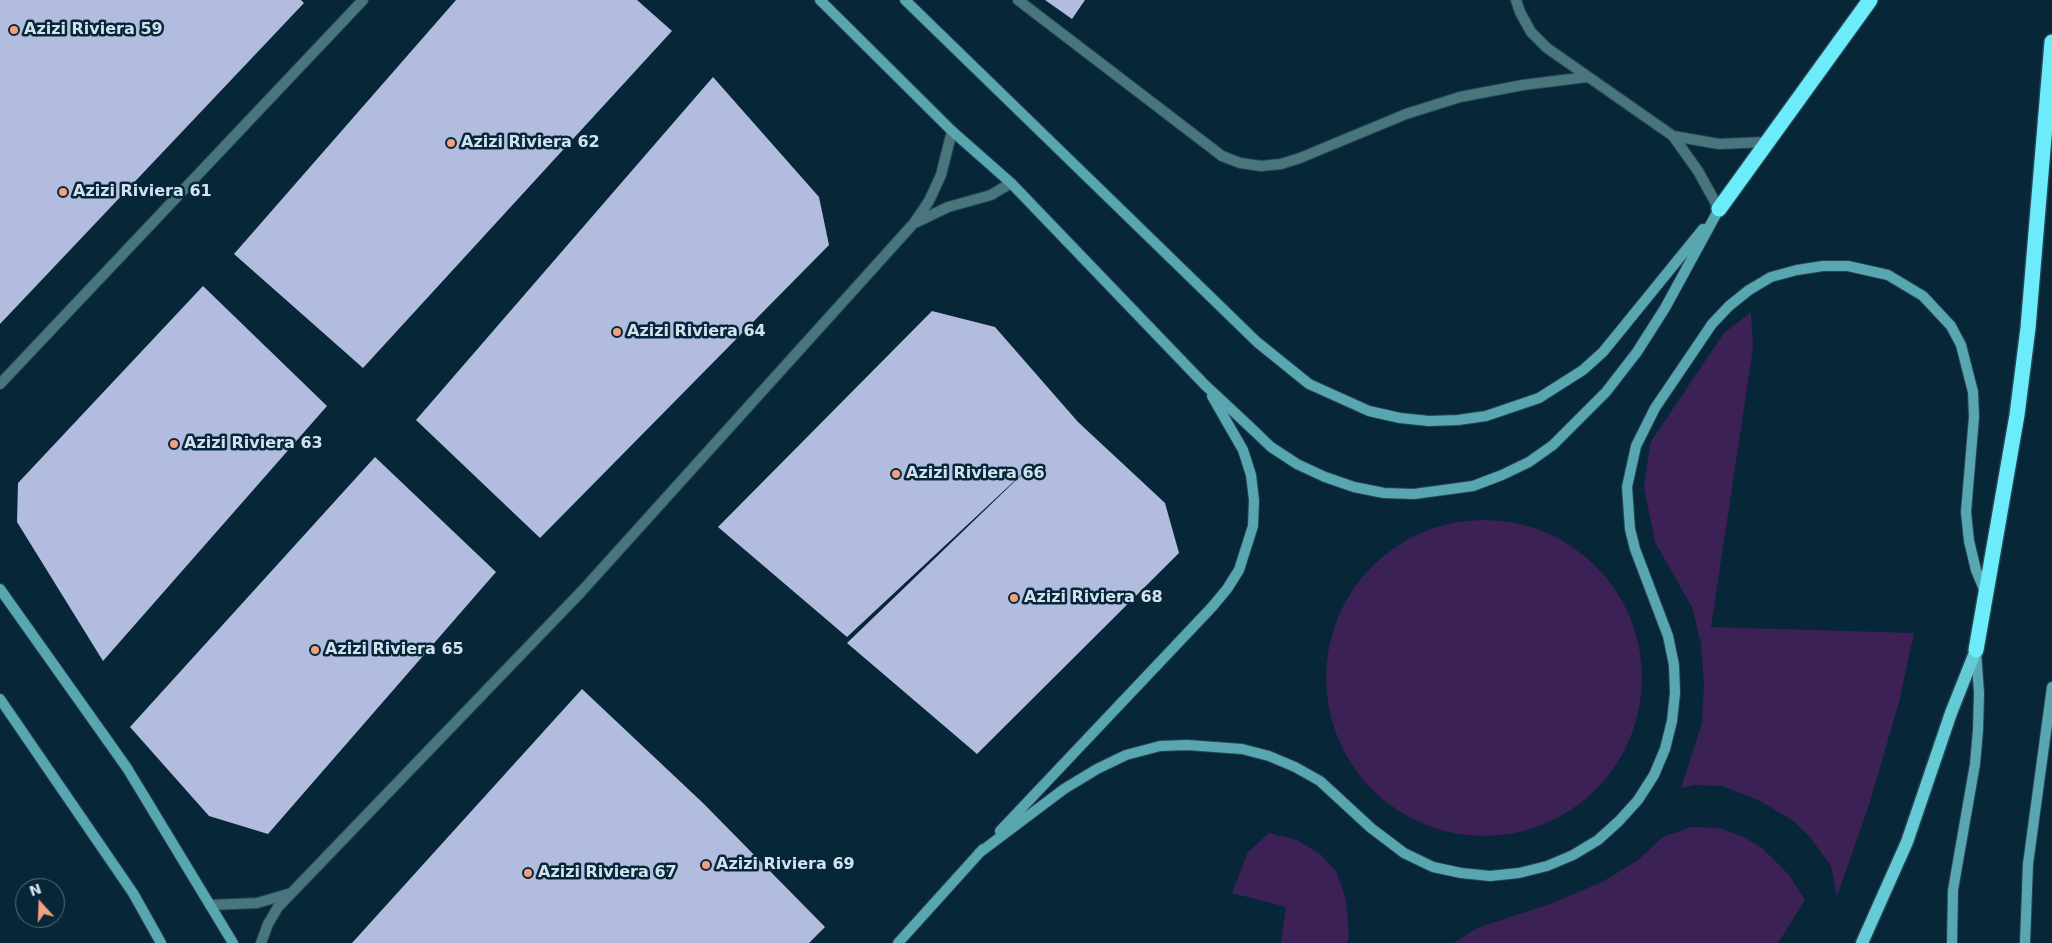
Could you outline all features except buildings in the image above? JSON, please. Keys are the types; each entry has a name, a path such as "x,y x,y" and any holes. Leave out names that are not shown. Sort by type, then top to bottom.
{"highway":[{"path":"1719,209 1870,0"},
{"path":"1976,650 2019,406 2028,328 2052,42"}],"main road":[{"path":"1862,943 1906,842 1951,714 1976,650"}],"street":[{"path":"0,384 363,0"},
{"path":"820,0 952,130 1011,183 1205,385 1271,447 1297,464 1325,477 1354,487 1404,494 1444,492 1474,486 1502,475 1547,449 1576,424 1606,392 1637,352 1665,308 1719,209"},
{"path":"905,0 1257,342 1309,384 1370,410 1419,420 1458,420 1514,409 1562,386 1603,352 1719,209"},
{"path":"1018,0 1222,156 1240,163 1261,166 1281,164 1300,158 1406,114 1460,97 1523,85 1587,78"},
{"path":"1516,0 1531,32 1547,48 1587,78 1672,136 1698,171 1719,209"},
{"path":"261,943 268,924 278,907 580,592 914,223 929,201 941,175 952,130"},
{"path":"1672,136 1719,144 1767,142"},
{"path":"914,223 948,207 991,195 1011,183"},
{"path":"979,853 1064,789 1097,769 1126,755 1160,746 1187,745 1242,749 1269,756 1295,767 1320,780 1372,828 1404,853 1433,867 1461,873 1490,876 1519,873 1547,866 1573,855 1598,840 1638,800 1654,776 1668,740 1676,693 1674,665 1668,636 1635,549 1630,529 1627,487 1636,446 1655,408 1712,324 1729,306 1749,290 1771,278 1797,270 1822,266 1848,266 1888,275 1924,296 1951,326 1961,345 1973,392 1974,417 1966,512 1969,541 1976,570 1987,596"},
{"path":"898,943 979,853 1212,607 1227,589 1239,570 1253,526 1254,500 1251,475 1243,450 1205,385"},
{"path":"0,589 127,768 233,943"},
{"path":"1952,943 1953,890 1975,764 1978,730 1979,693 1976,650"},
{"path":"2025,943 2028,864 2052,687"},
{"path":"0,699 133,893 161,943"},
{"path":"210,905 257,903 292,892"}],"shaded area":[{"path":"1751,312 1753,348 1711,627 1914,633 1899,702 1869,805 1837,896 1831,866 1810,837 1792,820 1760,801 1723,786 1694,785 1681,788 1702,723 1704,683 1701,644 1692,607 1655,542 1644,488 1650,443 1724,333"},
{"path":"1484,520 1515,523 1544,532 1572,547 1606,578 1615,590 1630,618 1639,647 1642,678 1639,709 1630,738 1615,766 1584,800 1572,809 1544,824 1515,833 1484,836 1453,833 1424,824 1396,809 1362,778 1353,766 1338,738 1329,709 1326,678 1329,647 1338,618 1353,590 1384,556 1396,547 1424,532 1453,523"},
{"path":"1691,827 1719,828 1744,837 1763,849 1789,875 1805,900 1778,943 1454,943 1477,928 1550,904 1602,882 1638,860 1663,837"},
{"path":"1269,833 1297,840 1320,854 1336,871 1346,899 1349,937 1347,943 1281,943 1286,907 1232,893 1248,852"}],"place":[{"name":"Azizi Riviera 59","path":"14,30"},
{"name":"Azizi Riviera 62","path":"451,143"},
{"name":"Azizi Riviera 61","path":"63,192"},
{"name":"Azizi Riviera 64","path":"617,332"},
{"name":"Azizi Riviera 63","path":"174,444"},
{"name":"Azizi Riviera 66","path":"896,474"},
{"name":"Azizi Riviera 68","path":"1014,598"},
{"name":"Azizi Riviera 65","path":"315,650"},
{"name":"Azizi Riviera 69","path":"706,865"},
{"name":"Azizi Riviera 67","path":"528,873"}]}
